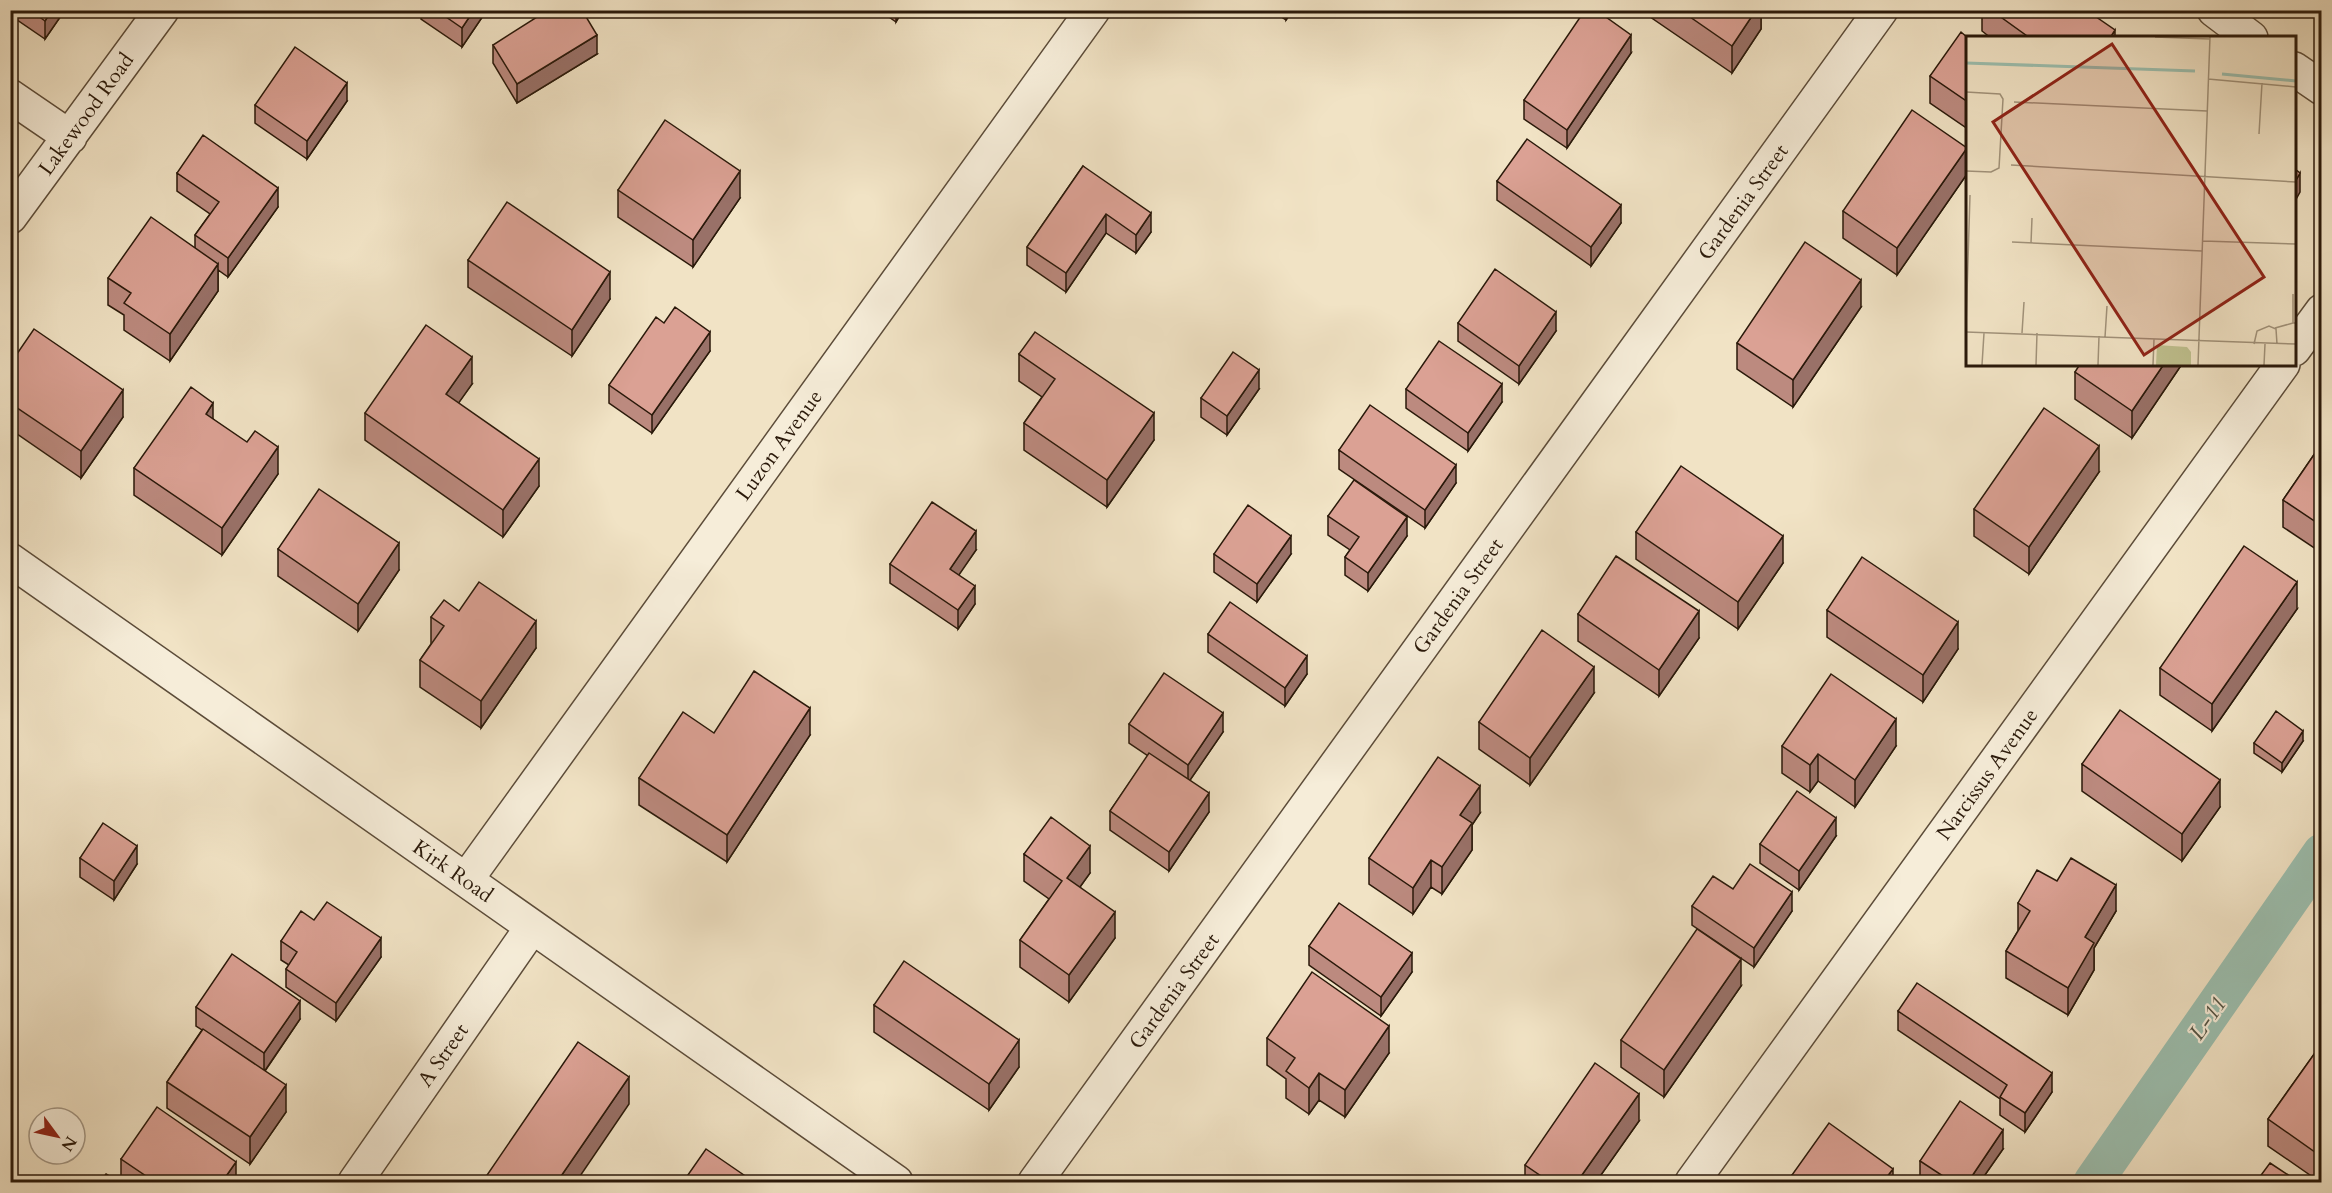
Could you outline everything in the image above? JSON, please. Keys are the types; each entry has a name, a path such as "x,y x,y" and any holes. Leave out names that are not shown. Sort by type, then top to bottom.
{"street":[{"name":"Lakewood Road","path":"10,217 162,10"},
{"name":"Luzon Avenue","path":"466,880 1093,10"},
{"name":"Gardenia Street","path":"1035,1182 1881,10"},
{"path":"2214,10 2248,36"},
{"path":"2296,70 2322,88"},
{"path":"10,96 70,137"},
{"path":"2296,348 2322,311"},
{"name":"Narcissus Avenue","path":"1692,1182 2282,366"},
{"name":"Kirk Road","path":"10,560 896,1182"},
{"name":"A Street","path":"354,1182 532,927"}],"building":[{"path":"30,10 52,10 45,21"},
{"path":"436,10 474,10 462,28"},
{"path":"548,10 582,10 597,35 517,84 493,45"},
{"path":"1585,10 1596,10 1631,35 1567,130 1524,100"},
{"path":"1680,10 1756,10 1732,46"},
{"path":"1991,10 2086,10 2115,30 2111,36 2027,36"},
{"path":"1961,32 1966,36 1966,101 1930,76"},
{"path":"295,47 347,83 307,141 255,105"},
{"path":"1912,110 1966,147 1897,248 1843,211"},
{"path":"665,120 740,171 693,240 618,190"},
{"path":"203,135 278,188 228,258 195,235 219,202 177,173"},
{"path":"1527,139 1621,205 1591,247 1497,181"},
{"path":"1083,166 1151,213 1136,235 1106,214 1066,273 1027,247"},
{"path":"507,202 610,272 572,330 468,260"},
{"path":"151,217 218,264 170,334 124,303 131,293 108,278"},
{"path":"1805,242 1861,280 1793,380 1737,343"},
{"path":"1495,269 1556,312 1519,366 1458,323"},
{"path":"675,307 710,332 652,415 609,385 656,317 664,323"},
{"path":"426,325 472,357 446,394 539,459 503,510 365,413"},
{"path":"34,329 123,390 81,451 10,403 10,364"},
{"path":"1035,332 1154,413 1107,480 1024,423 1055,379 1019,354"},
{"path":"1439,341 1502,384 1468,433 1406,389"},
{"path":"1233,352 1259,370 1227,416 1201,398"},
{"path":"2079,366 2163,366 2132,411 2075,372"},
{"path":"191,387 213,403 206,414 247,442 255,431 278,447 222,528 134,468"},
{"path":"1370,405 1456,465 1425,510 1339,450"},
{"path":"2044,408 2099,446 2029,547 1974,509"},
{"path":"2322,443 2322,526 2283,500"},
{"path":"1681,466 1783,536 1738,602 1636,532"},
{"path":"1354,480 1407,517 1368,573 1345,557 1359,537 1328,516"},
{"path":"319,489 399,543 358,604 278,549"},
{"path":"932,502 976,531 950,569 975,586 958,610 890,564"},
{"path":"1248,505 1291,536 1257,584 1214,554"},
{"path":"2244,546 2297,582 2212,704 2160,668"},
{"path":"1616,556 1699,611 1659,670 1578,614"},
{"path":"1862,557 1958,622 1923,675 1827,610"},
{"path":"479,582 536,621 481,701 420,660 444,626 431,617 444,600 459,611"},
{"path":"1230,602 1307,656 1285,688 1208,634"},
{"path":"1542,630 1594,667 1530,758 1479,722"},
{"path":"754,671 810,708 727,835 639,778 683,712 714,733"},
{"path":"1164,673 1223,713 1188,765 1129,724"},
{"path":"1831,674 1896,719 1855,780 1818,754 1810,765 1782,746"},
{"path":"2120,710 2220,780 2182,834 2082,764"},
{"path":"2276,711 2303,731 2282,763 2254,743"},
{"path":"1149,753 1209,793 1169,852 1110,811"},
{"path":"1438,757 1480,786 1460,815 1472,823 1442,867 1431,860 1413,888 1369,858"},
{"path":"1797,791 1836,818 1799,871 1760,844"},
{"path":"1051,817 1090,846 1067,878 1115,912 1069,975 1020,940 1062,881 1024,854"},
{"path":"103,823 137,846 114,881 80,858"},
{"path":"2071,858 2116,885 2085,937 2094,943 2068,988 2006,951 2030,911 2018,903 2037,870 2057,881"},
{"path":"1750,864 1792,892 1754,948 1692,906 1713,876 1733,889"},
{"path":"327,902 381,938 336,1003 286,969 297,952 281,941 301,911 314,920"},
{"path":"1339,903 1412,953 1381,997 1309,946"},
{"path":"1697,929 1741,959 1664,1070 1621,1040"},
{"path":"232,954 300,1001 264,1053 196,1007"},
{"path":"904,961 1019,1040 989,1084 874,1005"},
{"path":"1312,972 1389,1026 1345,1090 1319,1073 1309,1088 1286,1071 1295,1058 1267,1038"},
{"path":"1917,983 2052,1073 2025,1113 2000,1097 2007,1085 1898,1011"},
{"path":"203,1029 286,1085 250,1137 167,1082"},
{"path":"578,1042 629,1077 557,1182 483,1181"},
{"path":"2322,1043 2322,1157 2268,1119"},
{"path":"1595,1063 1639,1094 1577,1182 1550,1182 1525,1165"},
{"path":"1960,1101 2003,1130 1968,1182 1952,1182 1920,1161"},
{"path":"157,1107 236,1162 222,1182 155,1182 121,1159"},
{"path":"1829,1123 1893,1169 1883,1182 1803,1182 1792,1175"},
{"path":"706,1149 754,1182 683,1182"},
{"path":"2270,1163 2299,1182 2256,1182"},
{"path":"106,1174 119,1182 100,1182"}],"waterway":[{"name":"L-11","path":"2093,1182 2322,853"}]}
